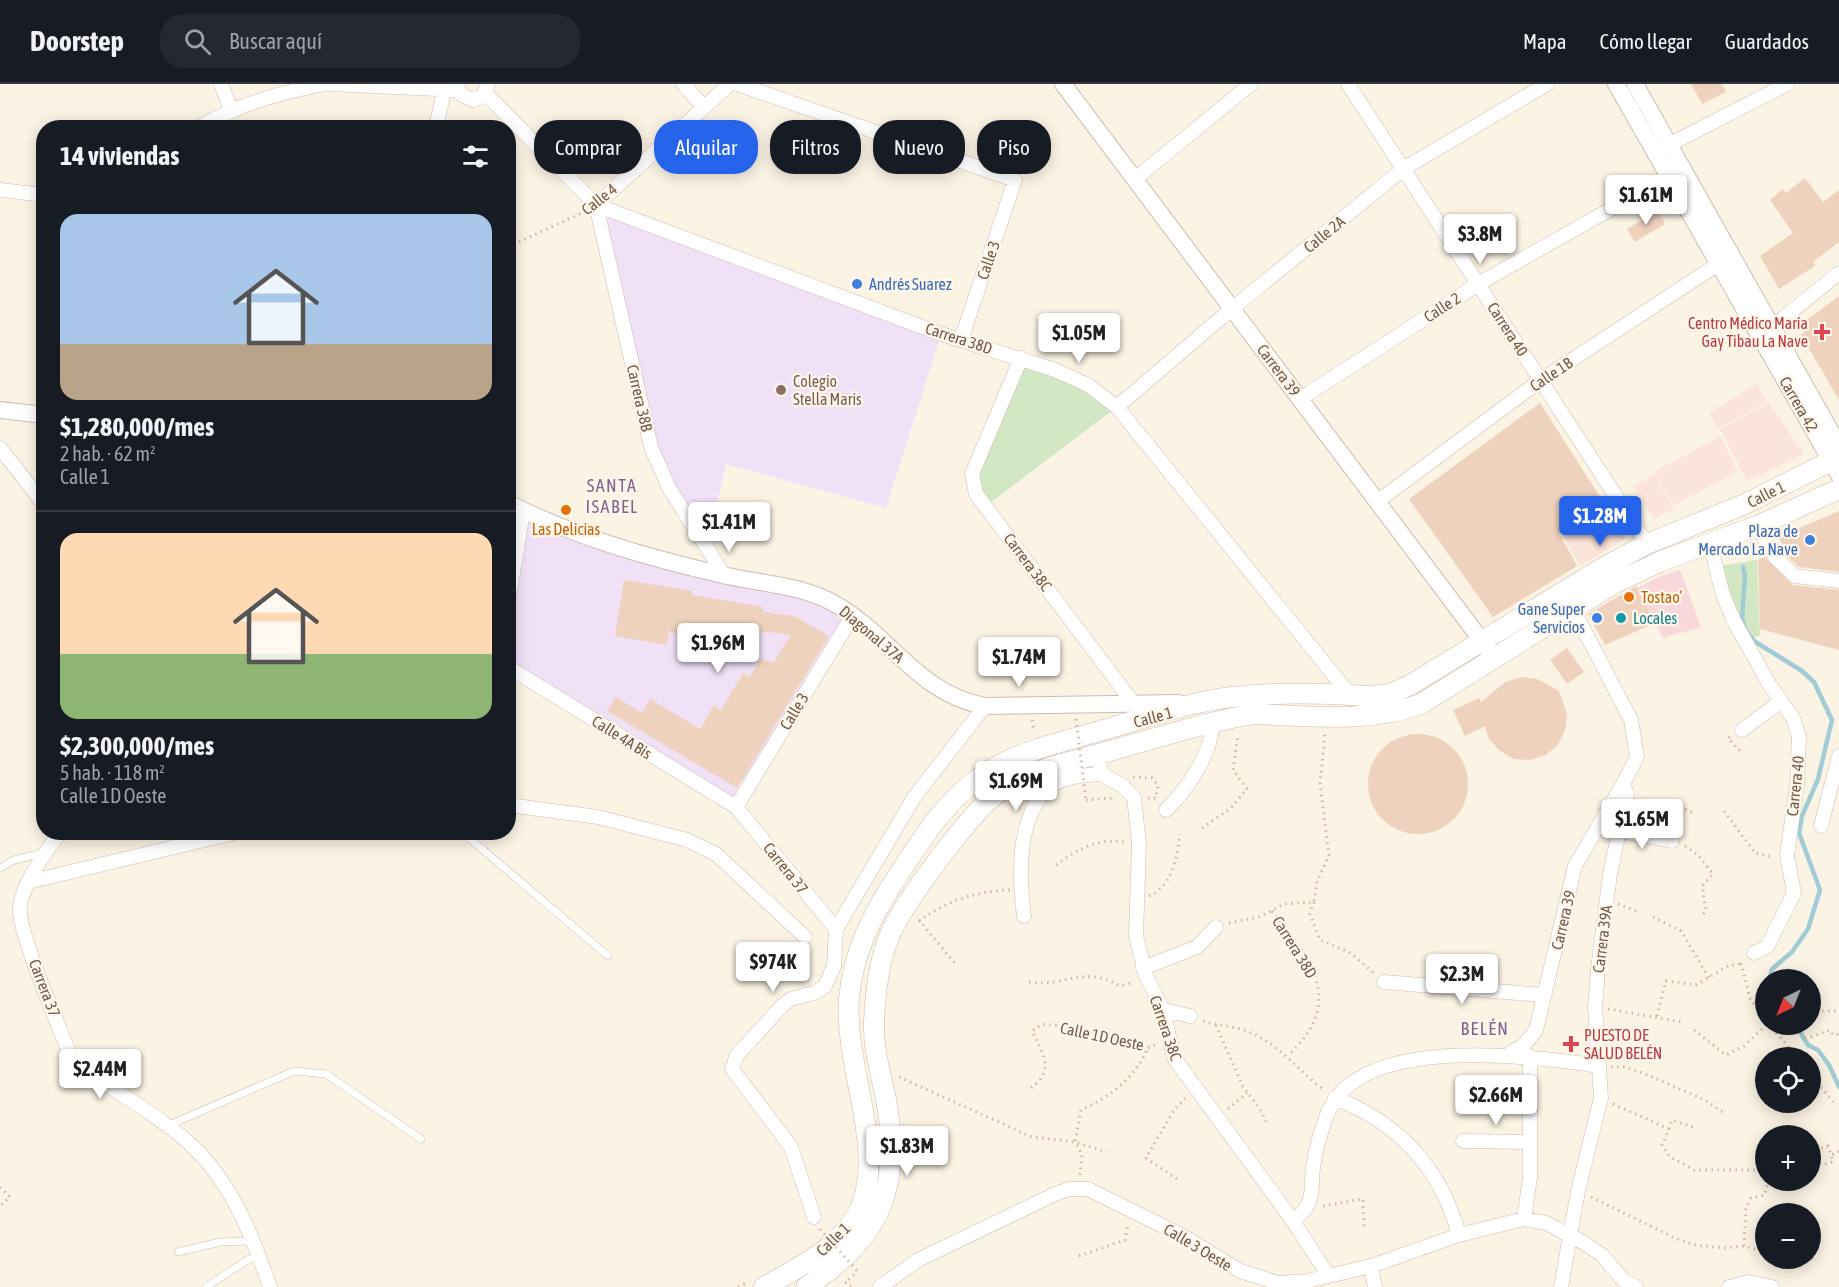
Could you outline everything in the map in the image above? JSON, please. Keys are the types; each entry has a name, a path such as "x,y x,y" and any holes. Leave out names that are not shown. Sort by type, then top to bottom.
{"main road":[{"name":"Calle 1","path":"758,1284 798,1268 830,1246 849,1226 862,1203 868,1152 848,1033 852,978 862,938 881,902 927,832 948,805 967,787 991,769 1023,752 1204,703 1252,696 1390,693 1410,685 1560,592 1647,544 1745,504 1837,460"},
{"name":"Calle 1","path":"812,1283 852,1252 865,1238 879,1214 886,1186 891,1141 875,1046 874,1023 883,956 892,931 934,868 969,822 993,797 1032,774 1100,764 1211,722 1255,714 1369,716 1395,713 1421,704 1572,608 1659,562 1757,526 1839,489"}],"street":[{"path":"221,84 231,109"},
{"path":"212,120 231,109 275,93 325,84"},
{"path":"330,84 453,88 464,97 473,100 487,89"},
{"path":"683,84 703,106"},
{"name":"Calle 4","path":"596,205 730,84"},
{"name":"Calle 3","path":"737,84 1015,180 961,340"},
{"name":"Carrera 39","path":"1063,84 1494,657"},
{"path":"1135,179 1251,84"},
{"name":"Carrera 40","path":"1348,84 1647,544"},
{"name":"Calle 2A","path":"1117,407 1403,169 1547,84"},
{"name":"Carrera 42","path":"1616,84 1662,148 1837,460"},
{"name":"Carrera 42","path":"1635,84 1662,148"},
{"path":"1662,148 1787,84"},
{"path":"439,120 453,88"},
{"name":"Carrera 38D","path":"487,89 596,205 961,340 1021,358 1088,385 1117,407 1350,695"},
{"name":"Calle 2","path":"1300,399 1478,284 1676,172"},
{"path":"0,190 36,194"},
{"name":"Carrera 38B","path":"596,205 651,447 669,488 724,575"},
{"name":"Calle 1B","path":"1378,501 1541,380 1725,260"},
{"path":"1766,332 1839,273"},
{"name":"Carrera 38C","path":"1021,358 972,474 976,494 1134,704"},
{"path":"0,410 36,414"},
{"path":"0,448 36,494"},
{"name":"Diagonal 37A","path":"516,507 595,541 724,575 802,590 836,604 853,615 938,690 960,701 985,706 1204,703"},
{"path":"1757,526 1776,557 1795,576 1839,581"},
{"name":"Carrera 40","path":"1710,543 1723,595 1734,621 1793,718 1799,736 1797,786 1787,855 1794,893 1767,947 1754,953"},
{"name":"Carrera 39A","path":"1561,1287 1578,1191 1601,1098 1595,1007 1607,899 1627,794 1623,784 1637,757 1631,720 1572,608"},
{"name":"Calle 3","path":"736,807 853,615"},
{"name":"Calle 4A Bis","path":"516,672 736,807"},
{"path":"1742,730 1781,701"},
{"path":"817,1223 791,1147 732,1069 736,1055 783,1005 791,999 814,993 825,986 834,966 836,929 915,796 985,706"},
{"path":"1166,810 1191,780 1202,760 1212,734 1211,722"},
{"path":"1821,826 1839,756"},
{"path":"1024,916 1020,890 1024,840 1031,817 1045,791 1059,782 1080,776 1100,764 1134,798"},
{"name":"Carrera 39","path":"1509,1054 1524,1045 1536,1030 1575,866 1623,784"},
{"name":"Carrera 38C","path":"1134,798 1139,843 1136,936 1145,972 1163,1010 1173,1058 1293,1221 1328,1275"},
{"path":"516,806 598,817 687,840 716,854 805,937"},
{"name":"Carrera 37","path":"736,807 836,929"},
{"path":"1620,831 1672,841"},
{"name":"Carrera 37","path":"55,840 28,882 20,906 26,941 71,1057 83,1069 191,1145 222,1181 259,1256 270,1287"},
{"path":"28,882 204,840"},
{"path":"1145,972 1197,947 1216,927"},
{"path":"1384,982 1543,995"},
{"path":"1163,1010 1190,1016"},
{"path":"1293,1221 1306,1208 1311,1194 1313,1167 1318,1147 1327,1114 1335,1098 1373,1071 1405,1062 1463,1053 1530,1056 1599,1066"},
{"path":"1524,1219 1530,1177 1530,1056"},
{"path":"1335,1098 1374,1116 1392,1128 1423,1158 1446,1194 1460,1235"},
{"path":"1462,1141 1529,1142"},
{"name":"Calle 3 Oeste","path":"1070,1190 1088,1188 1183,1236 1240,1271 1278,1283 1307,1281 1371,1266 1460,1235 1524,1219 1546,1223 1571,1235 1602,1255 1624,1284"},
{"path":"880,1287 928,1255 1070,1190"},
{"path":"1371,1266 1375,1287"},
{"path":"1729,1287 1748,1282 1772,1287"},
{"path":"1624,1284 1636,1287"}],"lane":[{"path":"471,840 608,956"},
{"path":"0,868 14,860 46,853"},
{"path":"167,1126 294,1071 326,1074 421,1139"},
{"path":"178,1252 220,1242 252,1241"},
{"path":"206,1287 249,1259 259,1256"}],"path":[{"name":"Calle 4","path":"516,244 568,221 596,205"},
{"path":"1076,719 1086,800 1104,797 1156,798 1158,785 1152,778 1129,777"},
{"path":"1070,733 1081,729"},
{"path":"1202,828 1231,808 1247,789 1233,770 1238,731"},
{"path":"1325,733 1320,784 1329,855 1317,882 1310,914 1320,940 1349,952 1384,982"},
{"path":"1078,769 1100,764"},
{"path":"1624,807 1665,801 1692,812"},
{"path":"1724,811 1755,853 1777,858 1787,855"},
{"path":"1137,902 1154,894 1166,882 1176,863 1180,834"},
{"path":"1056,865 1080,847 1109,840 1139,843"},
{"path":"1672,841 1688,847 1698,855 1713,874 1702,886 1706,910 1703,915"},
{"path":"912,928 919,920 950,901 976,893 1020,890"},
{"path":"1607,899 1639,912"},
{"name":"Carrera 38D","path":"1288,1055 1304,1041 1313,1027 1318,1013 1317,981 1305,956 1272,911 1284,904 1314,902"},
{"path":"1216,927 1259,917 1272,911"},
{"path":"1653,917 1681,931 1709,978"},
{"path":"919,920 957,966"},
{"path":"1657,1016 1666,981 1696,985 1728,966 1741,964 1754,953"},
{"path":"1741,964 1755,1008"},
{"path":"1029,982 1053,982 1088,974 1106,978 1120,986 1145,972"},
{"path":"1595,1007 1682,1022"},
{"path":"1821,1011 1839,1011"},
{"path":"1190,1016 1216,1025 1248,1031 1288,1055 1335,1098"},
{"name":"Calle 1D Oeste","path":"1031,1089 1044,1078 1045,1073 1044,1061 1032,1031 1043,1024 1079,1028 1148,1048 1168,1041"},
{"path":"1216,1025 1247,1093 1262,1112 1267,1124"},
{"path":"1694,1030 1726,1055 1744,1046 1756,1035"},
{"path":"1805,1039 1830,1030 1833,1035 1839,1034"},
{"path":"1777,1035 1789,1047"},
{"path":"1070,1190 1080,1177 1083,1165 1082,1154 1075,1142 1081,1110 1114,1093 1136,1070 1148,1048"},
{"path":"1599,1066 1625,1067 1648,1075 1705,1100 1724,1113"},
{"path":"898,1077 1032,1137 1075,1142 1107,1152"},
{"path":"1821,1087 1833,1102"},
{"path":"1178,1179 1146,1158 1174,1110 1194,1088"},
{"path":"1217,1118 1247,1093"},
{"path":"1601,1098 1669,1129"},
{"path":"1693,1127 1672,1120 1662,1145 1670,1157 1681,1164 1703,1172 1755,1172"},
{"path":"1821,1148 1828,1146 1833,1162 1825,1164"},
{"path":"1831,1155 1839,1151"},
{"path":"0,1187 10,1197 0,1206"},
{"path":"1578,1191 1655,1229 1695,1245 1726,1248 1744,1246 1755,1249"},
{"path":"1744,1246 1746,1209 1751,1198 1765,1195 1766,1191"},
{"path":"1306,1208 1364,1199 1364,1230"},
{"path":"1079,1256 1125,1240 1132,1209"},
{"path":"817,1223 858,1272 845,1281 851,1287"},
{"path":"824,1237 831,1230"},
{"path":"841,1269 849,1261"},
{"path":"738,1287 758,1284"}],"shaded area":[{"name":"Colegio Stella Maris","path":"596,205 941,334 886,508 726,464 707,546 651,447"},
{"path":"1757,384 1767,402 1718,428 1709,413"},
{"path":"1769,403 1804,454 1747,482 1720,429"},
{"path":"1720,436 1738,471 1674,505 1654,472"},
{"path":"1654,474 1674,509 1654,519 1633,486"},
{"path":"1604,504 1625,539 1580,566 1563,535"},
{"path":"523,511 853,615 736,807 516,671 516,557"},
{"path":"1680,570 1701,627 1663,638 1637,588 1661,576"}],"green space":[{"path":"1021,358 1117,407 986,506 972,474"},
{"path":"1757,560 1760,636 1746,639 1719,566"}],"building":[{"path":"1691,84 1722,84 1726,92 1702,104"},
{"path":"1805,178 1823,202 1839,190 1839,242 1813,262 1815,266 1779,289 1760,256 1793,233 1770,200 1783,189 1786,193"},
{"path":"1657,211 1665,224 1635,242 1627,229"},
{"name":"Centro Médico María Gay Tibau La Nave","path":"1839,296 1839,400 1801,335 1808,329 1803,323"},
{"path":"1540,403 1602,500 1559,533 1577,566 1493,617 1409,499"},
{"name":"Plaza de Mercado La Nave","path":"1839,511 1839,572 1799,567 1782,551 1780,547 1783,545 1778,537"},
{"path":"1764,557 1793,585 1839,590 1839,650 1760,629 1758,560"},
{"path":"624,580 692,591 692,595 763,607 763,612 794,616 829,636 737,788 607,711 616,697 642,713 650,699 700,729 714,705 721,710 743,673 750,677 761,658 773,663 791,635 760,631 757,647 669,632 667,645 615,636"},
{"name":"Locales","path":"1636,586 1655,623 1605,645 1588,614"},
{"path":"1567,648 1584,672 1567,684 1550,660"},
{"path":"1521,677 1537,679 1559,691 1567,714 1565,730 1558,745 1546,755 1530,760 1514,759 1500,751 1489,739 1485,726 1465,736 1453,710 1479,698 1481,702 1505,682"},
{"path":"1418,734 1446,742 1460,756 1468,784 1460,812 1446,826 1418,834 1390,826 1376,812 1368,784 1376,756 1390,742"}],"waterway":[{"path":"1743,567 1745,576 1742,619 1746,631 1754,641 1802,671 1814,682 1832,720 1818,779 1802,816 1799,833 1820,890 1808,929 1792,952 1772,969"},
{"path":"1802,1035 1808,1045 1818,1050 1829,1065 1839,1087"}],"place":[{"name":"Andrés Suarez","path":"857,284"},
{"name":"Centro Médico María Gay Tibau La Nave","path":"1822,332"},
{"name":"Colegio Stella Maris","path":"781,390"},
{"name":"Las Delicias","path":"566,510"},
{"name":"Plaza de Mercado La Nave","path":"1810,540"},
{"name":"Tostao’","path":"1629,597"},
{"name":"Gane Super Servicios","path":"1597,618"},
{"name":"Locales","path":"1621,618"},
{"name":"PUESTO DE SALUD BELÉN","path":"1571,1044"}],"district":[{"name":"SANTA ISABEL","path":"612,495"},
{"name":"BELÉN","path":"1485,1028"}]}
